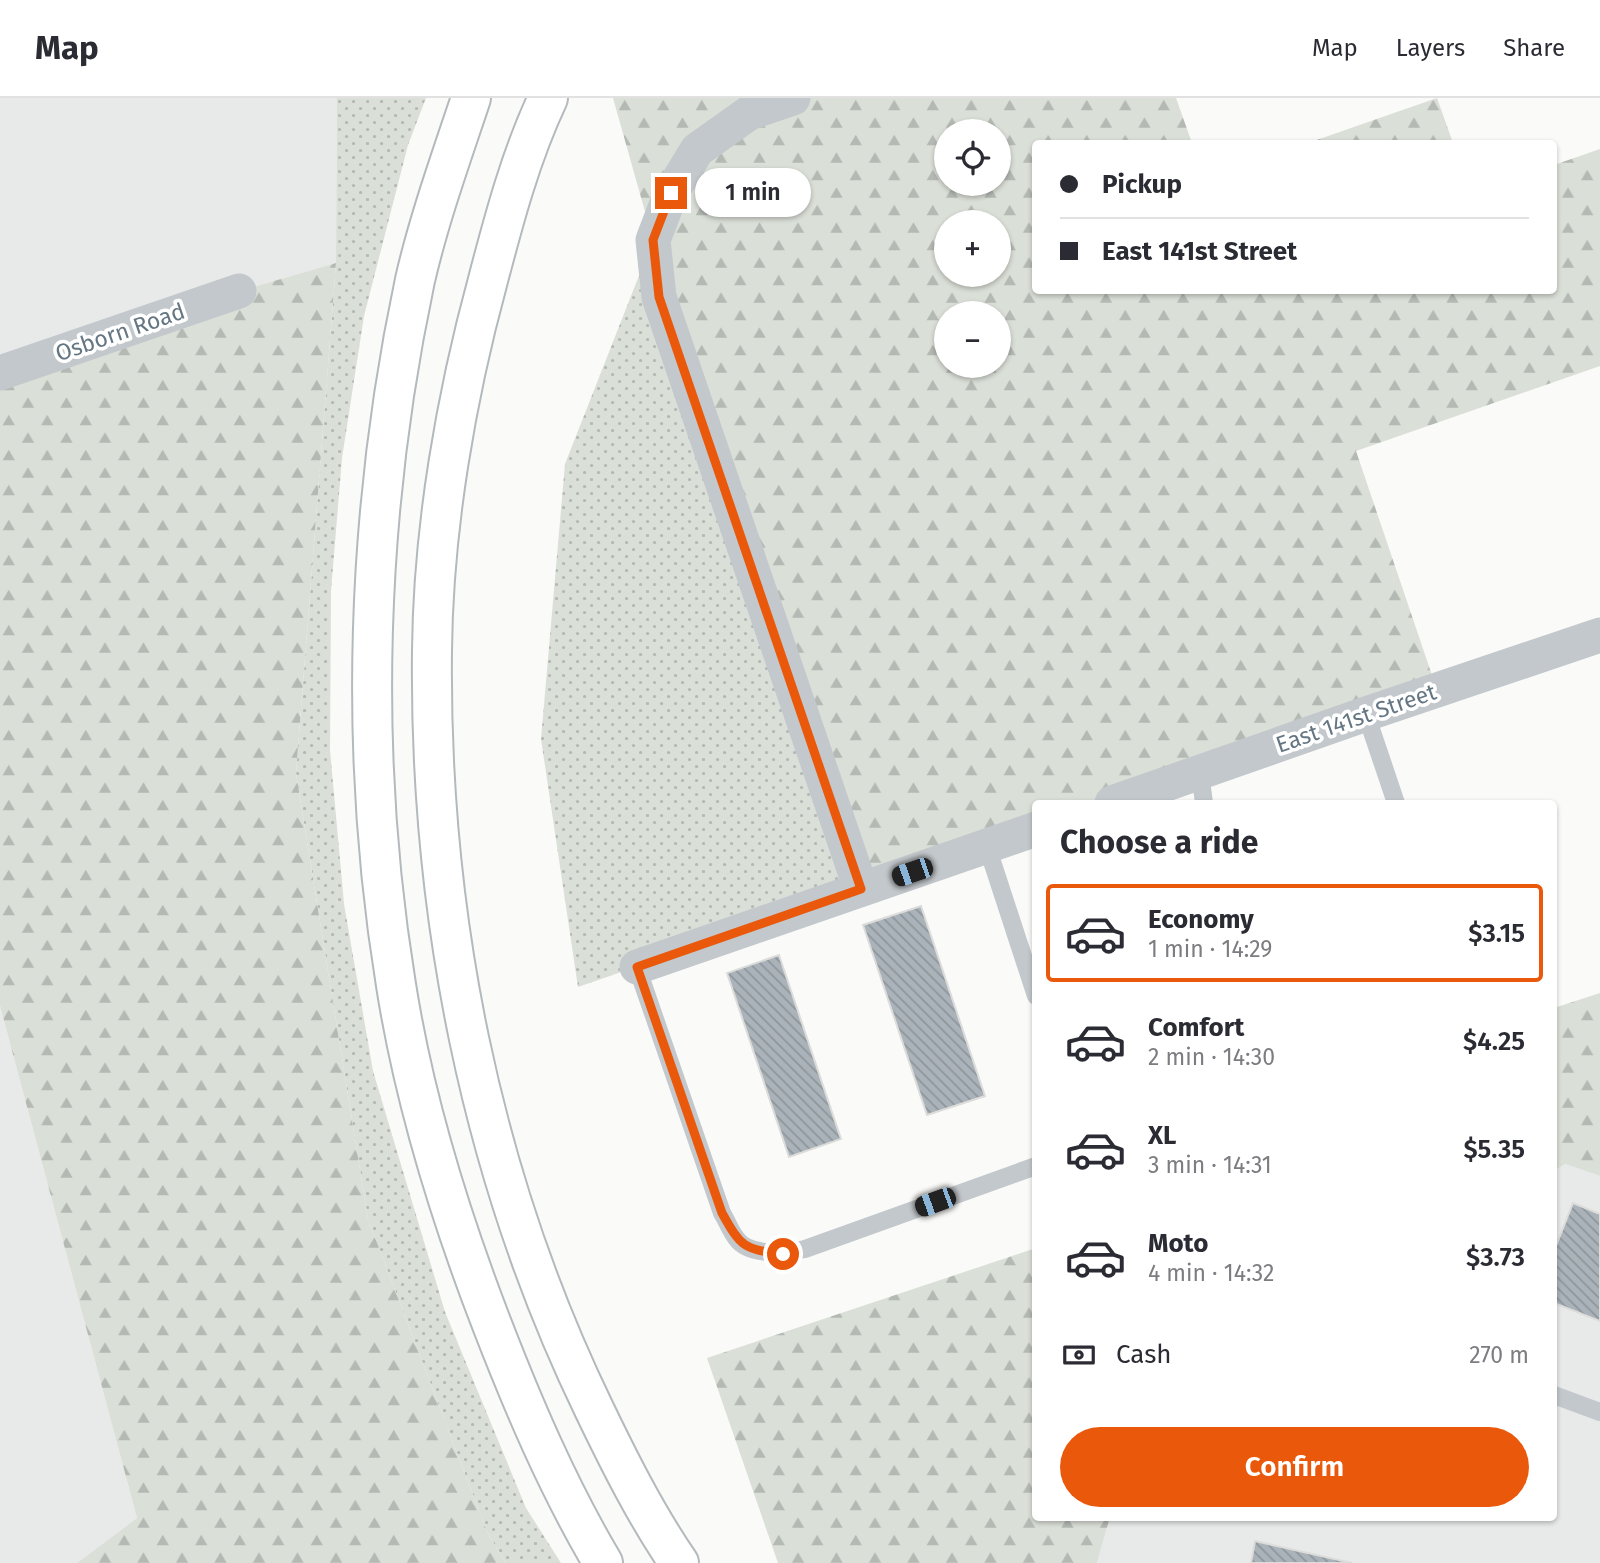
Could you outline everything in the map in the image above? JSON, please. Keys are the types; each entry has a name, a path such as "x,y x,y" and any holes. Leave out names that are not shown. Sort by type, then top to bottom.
{"highway":[{"path":"471,98 416,278 385,474 372,602 371,735 381,863 401,1011 423,1110 464,1254 551,1467 603,1563"},
{"path":"548,98 500,234 470,346 450,454 438,557 432,647 433,761 444,885 470,1041 488,1120 524,1242 564,1348 618,1461 679,1563"}],"street":[{"path":"793,98 749,113 696,150 671,193 653,240 659,297 861,889"},
{"name":"Osborn Road","path":"0,373 239,291"},
{"name":"East 141st Street","path":"1130,800 1202,788 1366,714 1600,635"},
{"path":"637,967 1032,830"}],"lane":[{"path":"1366,714 1395,800"},
{"path":"987,846 1032,984"},
{"path":"637,967 722,1213 737,1241 760,1251 783,1254 805,1249 1032,1167"},
{"path":"1557,1396 1600,1412"}],"shaded area":[{"path":"0,98 337,98 336,263 239,291 0,373"},
{"path":"0,1006 137,1518 77,1563 0,1563"},
{"path":"1565,1164 1600,1176 1600,1563 1097,1563 1109,1521 1557,1521 1557,1169"}],"green space":[{"path":"337,98 426,98 408,145 364,316 342,458 331,591 330,750 344,904 373,1071 445,1312 526,1508 561,1563 506,1563 488,1534 368,1219 296,773 336,263"},
{"path":"613,98 1176,98 1191,140 1032,140 1032,294 1557,294 1557,164 1600,149 1600,366 1356,451 1437,690 1121,800 1032,800 1032,830 861,889 653,240"},
{"path":"1437,98 1452,140 1317,140"},
{"path":"653,240 861,889 578,987 541,739 565,464"},
{"path":"336,263 296,773 368,1219 488,1534 506,1563 77,1563 137,1518 0,1006 0,373 239,291"},
{"path":"1600,993 1600,1176 1565,1164 1557,1169 1557,1007"},
{"path":"1032,1249 1032,1521 1109,1521 1097,1563 778,1563 707,1358"}],"building":[{"path":"921,906 985,1096 927,1115 863,925"},
{"path":"779,955 841,1139 789,1157 727,973"},
{"path":"1573,1203 1600,1214 1600,1321 1557,1304 1557,1243"},
{"path":"1255,1541 1352,1563 1251,1563"}],"route":[{"path":"671,193 653,240 659,297 861,889 637,967 722,1213 737,1241 760,1251 783,1254"}]}
